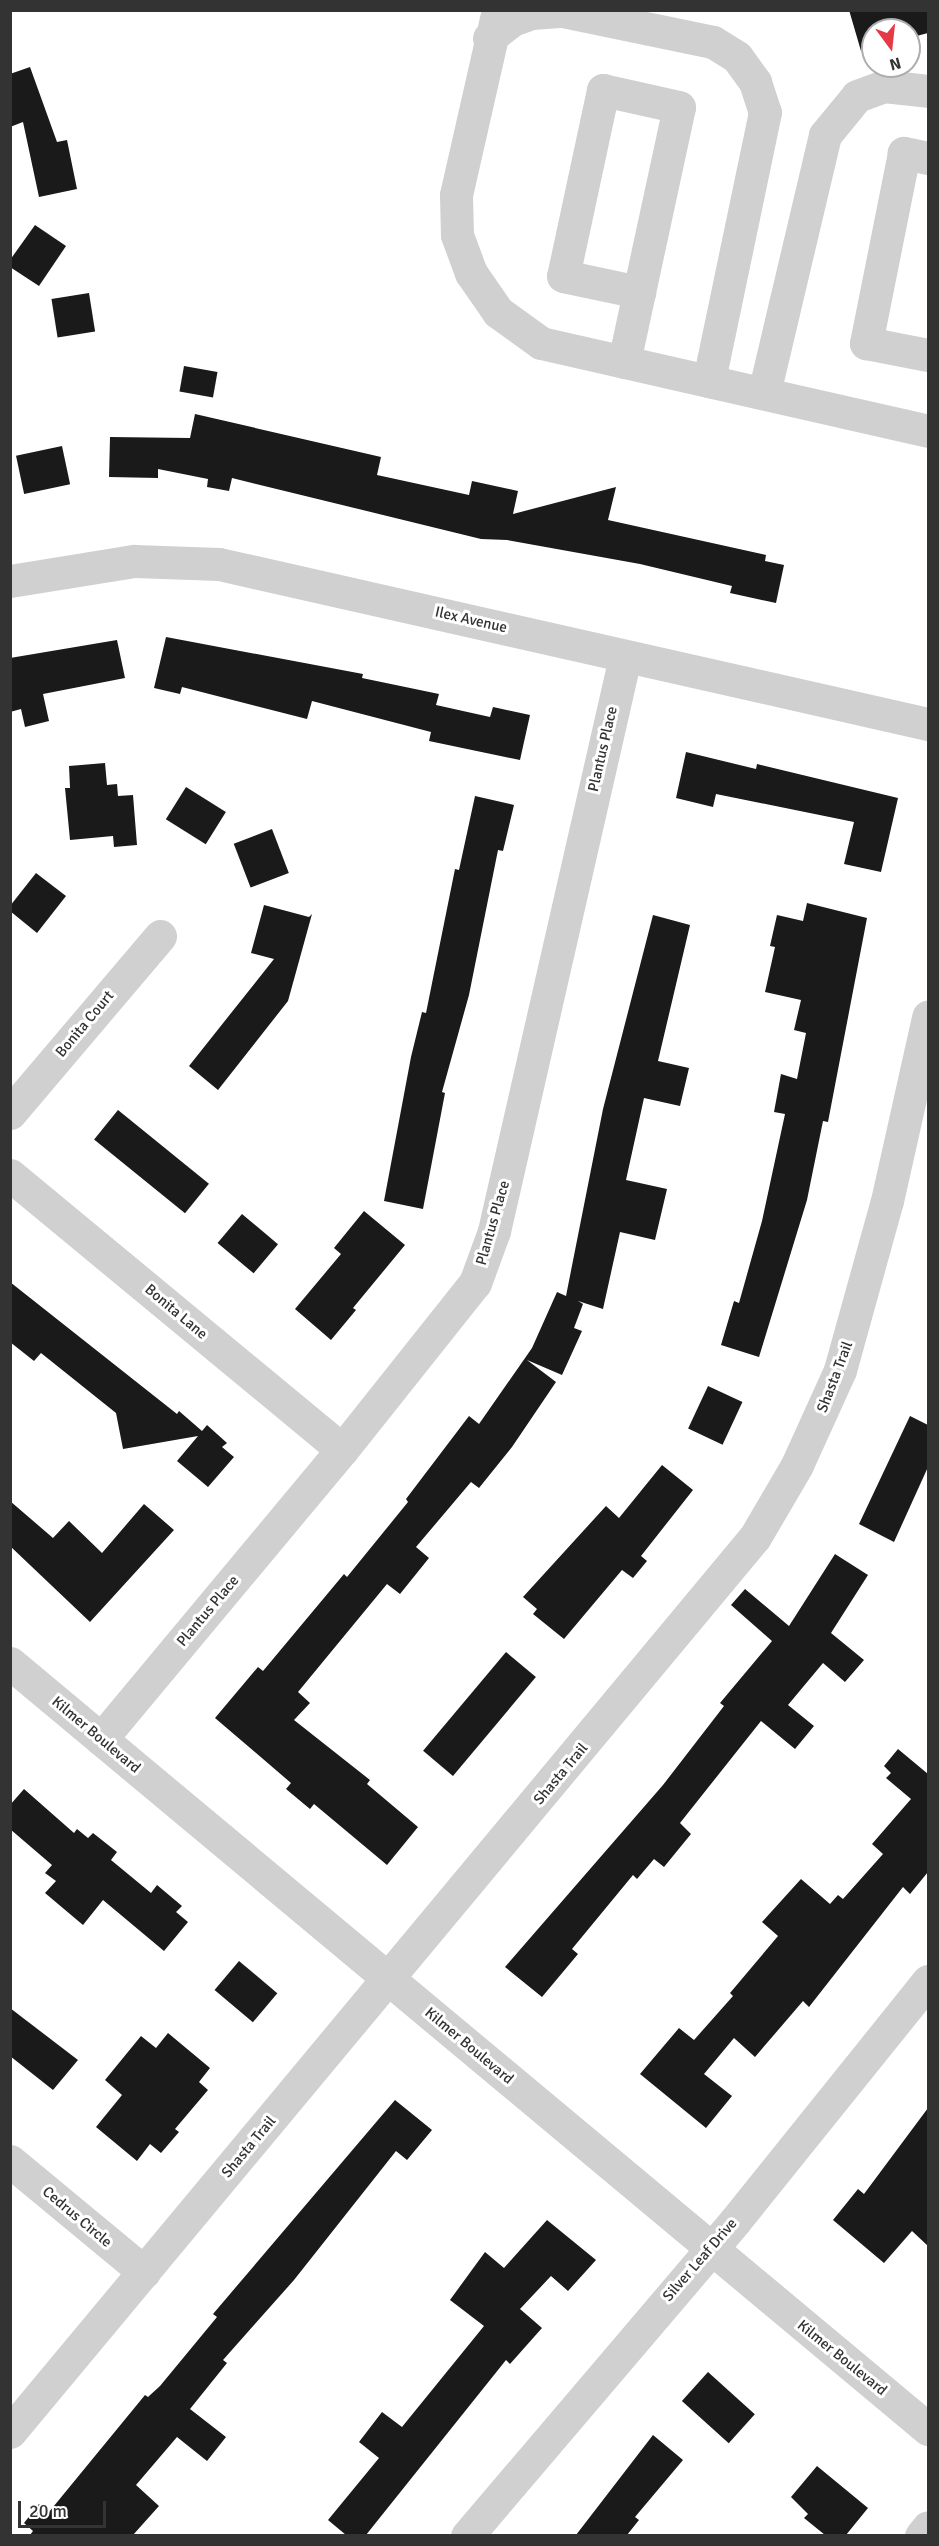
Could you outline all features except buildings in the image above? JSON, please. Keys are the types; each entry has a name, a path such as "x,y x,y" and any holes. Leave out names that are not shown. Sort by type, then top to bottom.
{"street":[{"path":"709,381 765,112 755,82 737,57 713,42 563,11 531,13 494,24 456,195 457,235 471,273 498,312 541,343 928,431"},
{"path":"764,393 825,135 857,96 884,86 928,91"},
{"path":"624,362 679,107 603,90 563,276 639,292"},
{"path":"928,158 904,153 866,343 928,356"},
{"name":"Ilex Avenue","path":"10,581 134,561 219,564 928,724"},
{"name":"Plantus Place","path":"101,1739 462,1302 488,1253 624,657"},
{"name":"Bonita Court","path":"10,1113 160,936"},
{"name":"Shasta Trail","path":"10,2432 755,1537 797,1465 840,1370 855,1324 928,1017"},
{"name":"Bonita Lane","path":"10,1174 342,1450"},
{"name":"Kilmer Boulevard","path":"10,1663 928,2429"},
{"name":"Silver Leaf Drive","path":"467,2535 710,2249 928,1981"},
{"name":"Cedrus Circle","path":"10,2161 144,2272"},
{"path":"921,2535 928,2527"}]}
